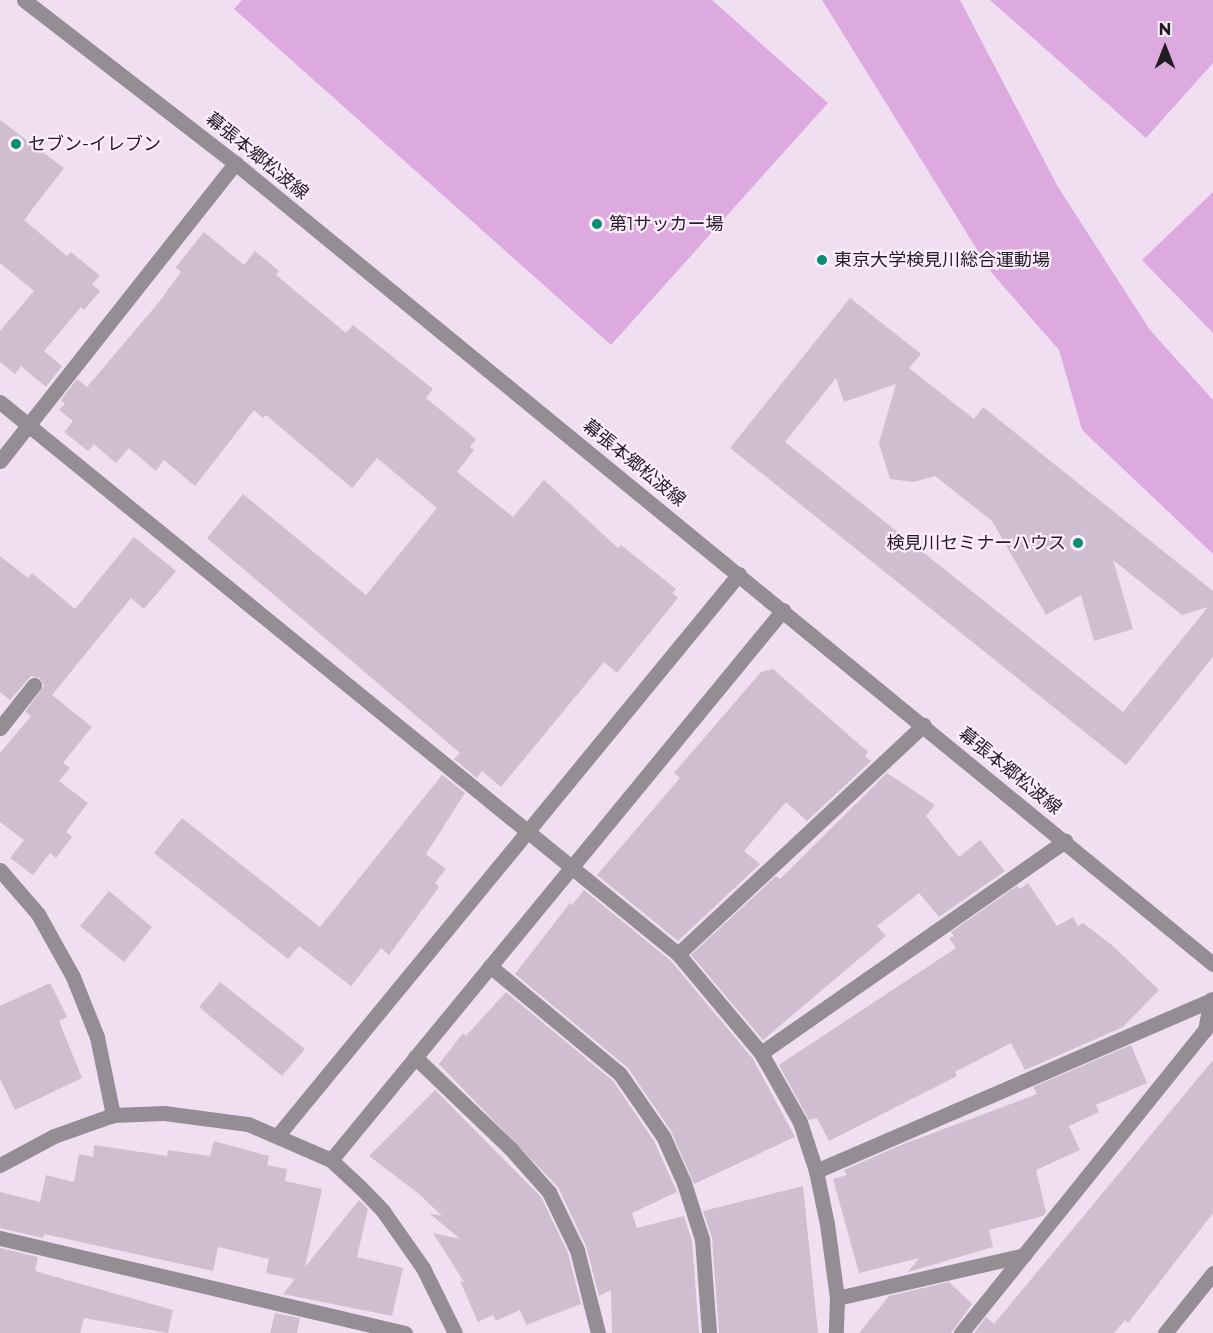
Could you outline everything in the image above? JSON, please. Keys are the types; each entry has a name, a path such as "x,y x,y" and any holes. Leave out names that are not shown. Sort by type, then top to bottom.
{"street":[{"name":"幕張本郷松波線","path":"24,0 235,163 1213,964"},
{"path":"0,461 235,163"},
{"path":"0,402 678,954 761,1053 800,1122 816,1171 837,1298 836,1333"},
{"path":"278,1135 739,574"},
{"path":"331,1160 783,610"},
{"path":"0,728 34,685"},
{"path":"678,954 924,725"},
{"path":"761,1053 1065,841"},
{"path":"0,870 38,914 73,977 97,1037 112,1115"},
{"path":"490,966 620,1074 663,1136 684,1183 702,1239 709,1333"},
{"path":"816,1171 1212,1000"},
{"path":"961,1333 1205,1030 1212,1000"},
{"path":"415,1057 510,1148 549,1192 577,1250 598,1333"},
{"path":"0,1165 54,1136 112,1115 211,1118 248,1124 278,1135 331,1160 383,1211 423,1268 455,1333"},
{"path":"0,1238 405,1333"},
{"path":"837,1298 1024,1255"},
{"path":"1165,1333 1213,1273"}],"shaded area":[{"name":"第1サッカー場","path":"242,0 712,0 828,103 611,345 234,9"},
{"path":"822,0 960,0 1058,187 1150,330 1213,400 1213,554 1082,430 1059,350 991,272"},
{"path":"990,0 1213,0 1213,63 1146,138"},
{"path":"1213,192 1213,333 1142,260"}],"building":[{"path":"0,120 64,168 24,220 67,256 71,252 100,276 92,284 100,291 84,310 81,307 44,351 62,366 46,387 21,366 15,374 0,362 0,331 34,291 0,263"},
{"path":"204,232 244,265 255,251 279,271 276,275 346,333 353,325 433,389 426,398 476,439 470,447 474,450 457,472 513,517 544,480 618,548 621,545 676,589 672,593 678,598 617,673 604,662 501,787 482,771 477,778 454,759 460,753 207,538 243,494 366,595 437,508 377,458 352,488 266,415 263,418 254,410 195,486 164,460 156,471 129,448 116,463 94,444 88,451 64,432 73,421 59,410 65,404 61,400 77,379 87,387 159,302 181,272 176,267"},
{"name":"検見川セミナーハウス","path":"850,298 921,354 909,368 974,419 983,407 1213,591 1213,657 1126,765 730,448","holes":["836,378 844,402 896,384 879,443 890,479 914,482 935,476 992,521 1046,615 1081,595 1094,641 1133,629 1113,560 1182,615 1208,607 1123,712 785,442"]},
{"path":"134,537 176,571 144,609 131,598 52,695 92,727 63,763 70,768 59,781 88,803 66,832 72,837 56,858 50,853 33,875 10,858 24,840 0,822 0,753 31,716 25,712 44,686 40,678 31,676 10,700 0,692 0,556 28,578 32,573 75,609"},
{"path":"773,669 868,752 865,756 871,761 807,821 786,802 744,851 760,864 678,941 597,875 680,778 674,773 761,672"},
{"path":"887,773 935,805 926,816 959,857 980,840 1005,871 939,917 919,893 877,926 886,936 763,1040 691,955 776,876 780,879"},
{"path":"442,775 465,793 426,854 446,869 435,883 439,887 389,955 381,948 351,986 299,946 288,959 154,853 182,818 320,927"},
{"path":"1028,883 1057,926 1073,917 1078,926 1083,923 1113,946 1159,990 1123,1027 1025,1070 1011,1043 955,1072 957,1076 829,1141 817,1118 809,1120 779,1065 956,948 949,938 954,936 951,932 1017,886 1020,889"},
{"path":"584,890 671,961 753,1059 795,1137 694,1184 671,1131 628,1068 515,974 570,903 572,905"},
{"path":"109,891 152,927 124,962 80,926"},
{"path":"220,982 305,1049 282,1076 199,1007"},
{"path":"50,983 67,1017 59,1021 82,1078 15,1110 0,1079 0,1006"},
{"path":"506,992 613,1081 654,1141 677,1192 632,1213 637,1228 684,1216 692,1241 699,1333 612,1333 611,1290 599,1296 586,1246 558,1187 439,1064 463,1033 466,1036"},
{"path":"1131,1045 1147,1083 1096,1105 1099,1112 1069,1126 1080,1150 1036,1170 1046,1212 1043,1216 989,1230 993,1247 908,1272 919,1258 859,1273 833,1179 847,1175 844,1170 901,1145 1037,1094 1033,1087"},
{"path":"1213,1060 1213,1213 1128,1323 1125,1320 1114,1333 974,1333 986,1317 994,1324"},
{"path":"435,1090 541,1197 568,1253 581,1304 526,1325 520,1310 496,1321 493,1315 478,1322 460,1281 464,1282 433,1233 460,1239 429,1213 442,1216 419,1194 369,1156"},
{"path":"214,1141 269,1156 267,1165 287,1169 285,1181 322,1189 305,1267 359,1200 368,1209 357,1257 403,1268 392,1316 283,1294 295,1279 266,1273 269,1259 218,1247 213,1271 44,1234 43,1238 0,1228 0,1192 40,1202 46,1175 74,1182 79,1154 93,1157 94,1145 167,1156 168,1150 210,1156"},
{"path":"803,1186 818,1333 719,1333 712,1238 703,1211"},
{"path":"0,1248 38,1257 35,1271 173,1310 168,1333 84,1318 80,1333 0,1333"},
{"path":"949,1282 972,1304 951,1333 859,1333 889,1296"},
{"path":"275,1313 300,1318 297,1333 270,1333"}],"place":[{"name":"セブン-イレブン","path":"16,144"},
{"name":"第1サッカー場","path":"597,224"},
{"name":"東京大学検見川総合運動場","path":"822,260"},
{"name":"検見川セミナーハウス","path":"1078,543"}]}
